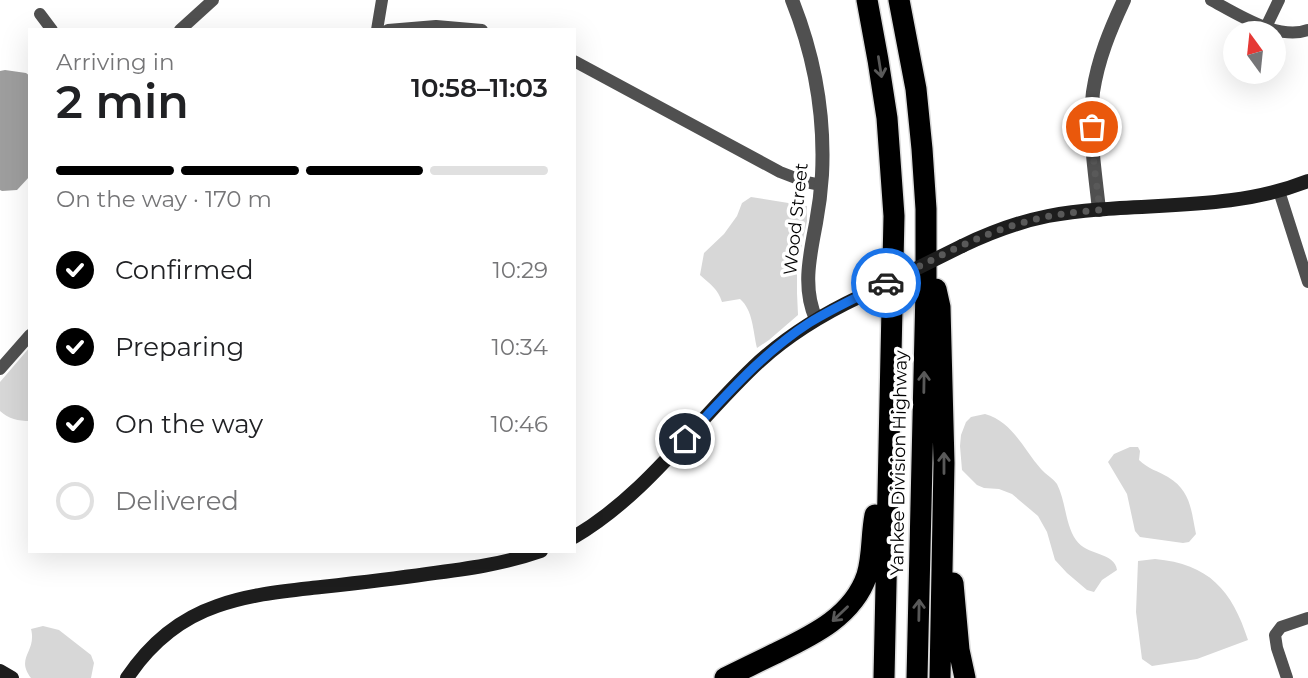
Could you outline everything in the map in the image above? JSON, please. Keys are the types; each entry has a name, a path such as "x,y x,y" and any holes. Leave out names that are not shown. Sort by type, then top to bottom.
{"highway":[{"name":"Yankee Division Highway","path":"867,0 881,79 892,177 894,255 884,678"},
{"name":"Yankee Division Highway","path":"899,0 913,69 919,118 926,238 917,678"},
{"path":"926,238 940,307 944,456 940,678"},
{"path":"725,678 819,631 853,600 863,584 869,566 874,519 889,459"},
{"path":"943,504 959,650 965,678"}],"main road":[{"path":"576,536 631,495 755,366 779,345 816,319 962,246 1024,222 1049,216 1250,198 1308,181"},
{"path":"127,678 155,643 167,633 217,606 287,591 470,569 535,553"},
{"path":"0,671 12,678"}],"street":[{"path":"182,28 213,0"},
{"path":"377,28 382,0"},
{"name":"Wood Street","path":"792,0 805,36 816,84 821,129 821,185 808,276 810,300 816,319"},
{"path":"1100,210 1094,165 1093,92 1108,34 1124,0"},
{"path":"1211,0 1254,21"},
{"path":"1269,21 1279,0"},
{"path":"40,14 50,28"},
{"path":"408,28 467,28"},
{"path":"1286,32 1308,30"},
{"path":"576,62 780,172 806,183 821,185"},
{"path":"1279,191 1308,282"},
{"path":"0,369 28,337"},
{"path":"1287,678 1275,635 1280,627 1308,618"}],"shaded area":[{"path":"0,71 28,74 28,178 17,190 0,190"},
{"path":"751,197 807,206 807,221 797,267 798,315 757,348 748,309 740,299 722,302 716,290 700,275 704,253 724,234 737,216 742,203"},
{"path":"28,349 28,421 10,418 0,411 0,382"},
{"path":"985,414 1003,423 1057,484 1076,540 1115,564 1117,570 1102,580 1094,592 1087,590 1055,560 1047,532 1038,516 1012,494 977,485 962,470 960,446 966,422 971,417"},
{"path":"1130,447 1138,447 1139,460 1176,482 1186,495 1196,534 1189,542 1140,537 1135,531 1127,494 1108,462 1114,454"},
{"path":"1155,559 1190,567 1216,583 1234,607 1248,640 1197,659 1152,666 1142,659 1136,612 1138,561"},
{"path":"43,626 59,630 91,655 94,663 91,678 31,678 25,665 32,637 31,629"}],"way so far":[{"path":"886,283 1007,227 1049,216 1100,210 1092,127"}],"route":[{"path":"685,439 743,377 779,345 821,316 886,283"}]}
